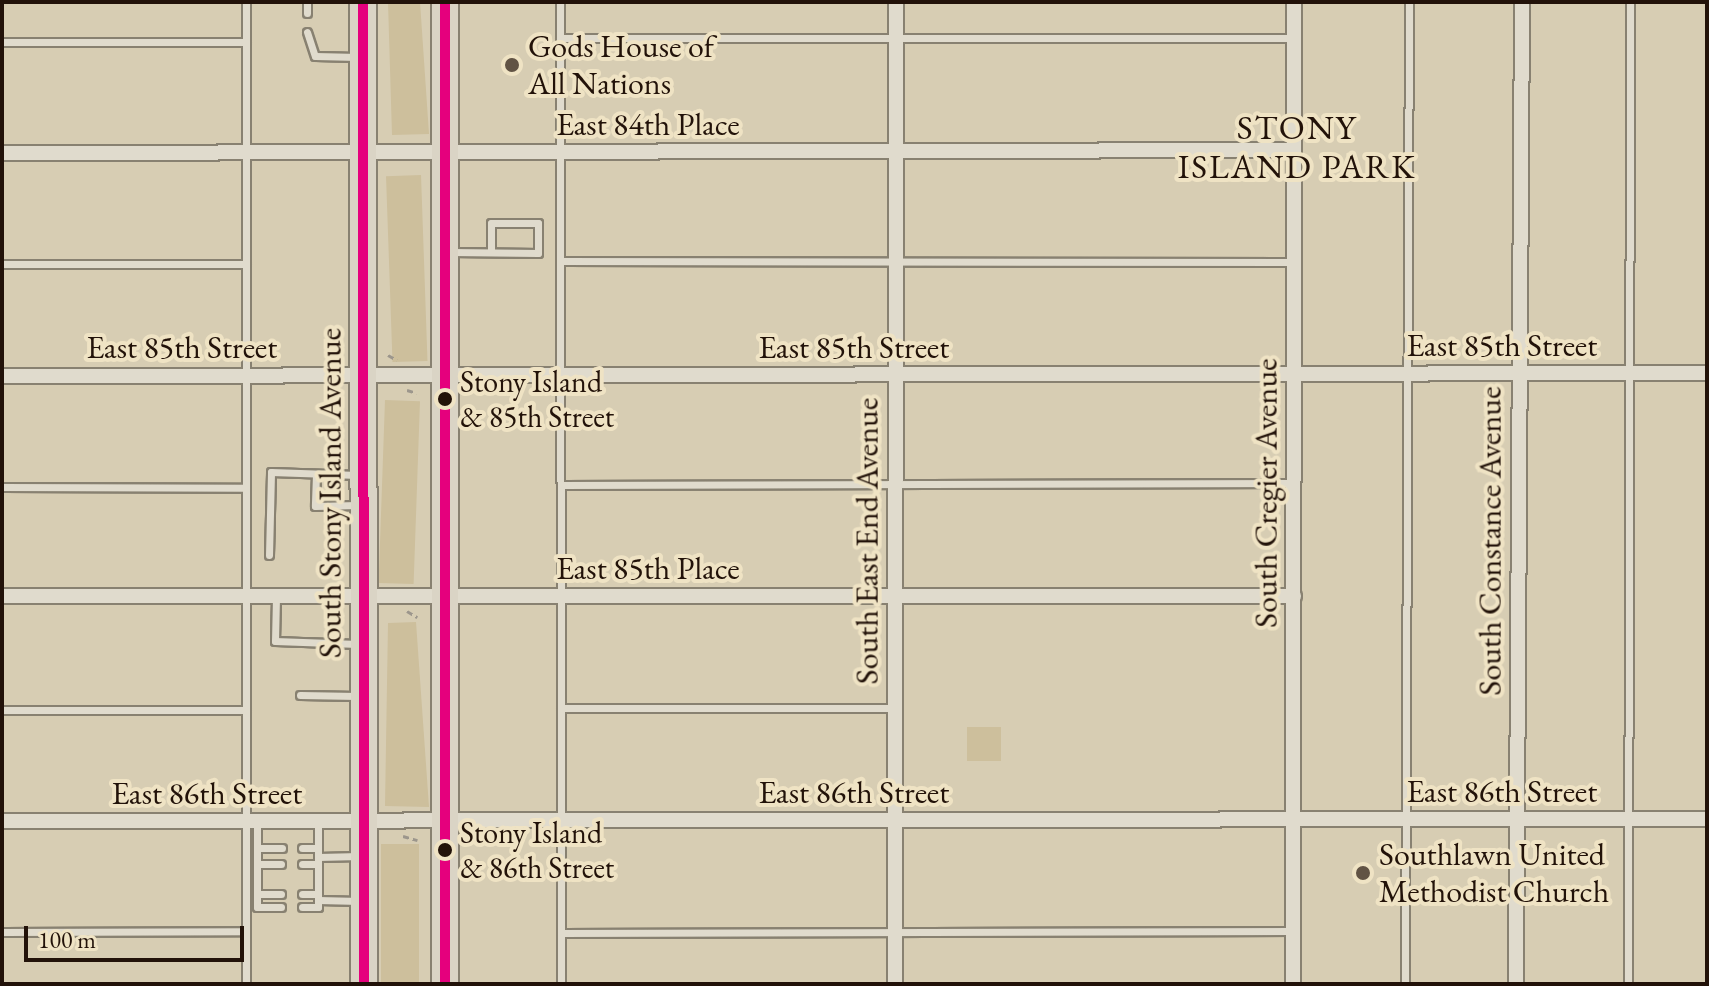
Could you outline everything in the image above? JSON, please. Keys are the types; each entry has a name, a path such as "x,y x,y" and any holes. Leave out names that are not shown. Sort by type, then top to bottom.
{"highway":[{"name":"South Stony Island Avenue","path":"363,2 364,984"},
{"path":"445,2 445,984"}],"street":[{"name":"South East End Avenue","path":"895,984 896,2"},
{"name":"South Cregier Avenue","path":"1293,984 1294,2"},
{"name":"South Constance Avenue","path":"1516,984 1522,2"},
{"name":"East 84th Place","path":"2,153 1294,150"},
{"name":"East 85th Street","path":"2,376 1707,373"},
{"name":"East 85th Place","path":"2,596 1294,596"},
{"name":"East 86th Street","path":"2,821 1707,819"}],"lane":[{"path":"246,2 246,710 251,821 246,984"},
{"path":"307,2 307,13"},
{"path":"560,2 561,984"},
{"path":"1405,984 1409,2"},
{"path":"1628,984 1630,2"},
{"path":"307,32 315,56 363,57"},
{"path":"560,38 1294,38"},
{"path":"2,42 246,42"},
{"path":"445,252 538,253 538,223 491,223 491,252"},
{"path":"560,261 1294,262"},
{"path":"2,264 246,264"},
{"path":"269,555 271,472 364,475"},
{"path":"316,474 315,506 364,505"},
{"path":"561,485 1294,483"},
{"path":"2,487 246,488"},
{"path":"276,597 275,641 364,644"},
{"path":"300,695 364,696"},
{"path":"561,708 895,708"},
{"path":"2,710 246,710"},
{"path":"251,821 257,848 257,907 281,907"},
{"path":"302,907 318,907 318,821"},
{"path":"257,848 282,848"},
{"path":"302,848 318,856 364,856"},
{"path":"302,864 318,856"},
{"path":"257,864 281,864"},
{"path":"257,894 281,894"},
{"path":"302,894 364,901"},
{"path":"2,932 246,931"},
{"path":"561,933 1293,931"}],"path":[{"path":"388,355 407,360"},
{"path":"406,389 417,393"},
{"path":"399,611 417,617"},
{"path":"397,836 417,840"}],"shaded area":[{"path":"388,2 420,2 429,134 392,135"},
{"path":"421,175 427,361 393,362 386,176"},
{"path":"385,400 420,401 414,584 379,583"},
{"path":"416,622 429,807 385,806 388,623"},
{"path":"967,727 1001,727 1001,761 967,761"},
{"path":"381,844 419,844 419,984 381,984"}],"transit line":[{"path":"363,2 364,984"},
{"path":"445,2 445,984"}],"place":[{"name":"Gods House of All Nations","path":"512,65"},
{"name":"Stony Island & 85th Street","path":"445,399"},
{"name":"Stony Island & 86th Street","path":"445,850"},
{"name":"Southlawn United Methodist Church","path":"1363,873"}],"district":[{"name":"STONY ISLAND PARK","path":"1297,146"}]}
